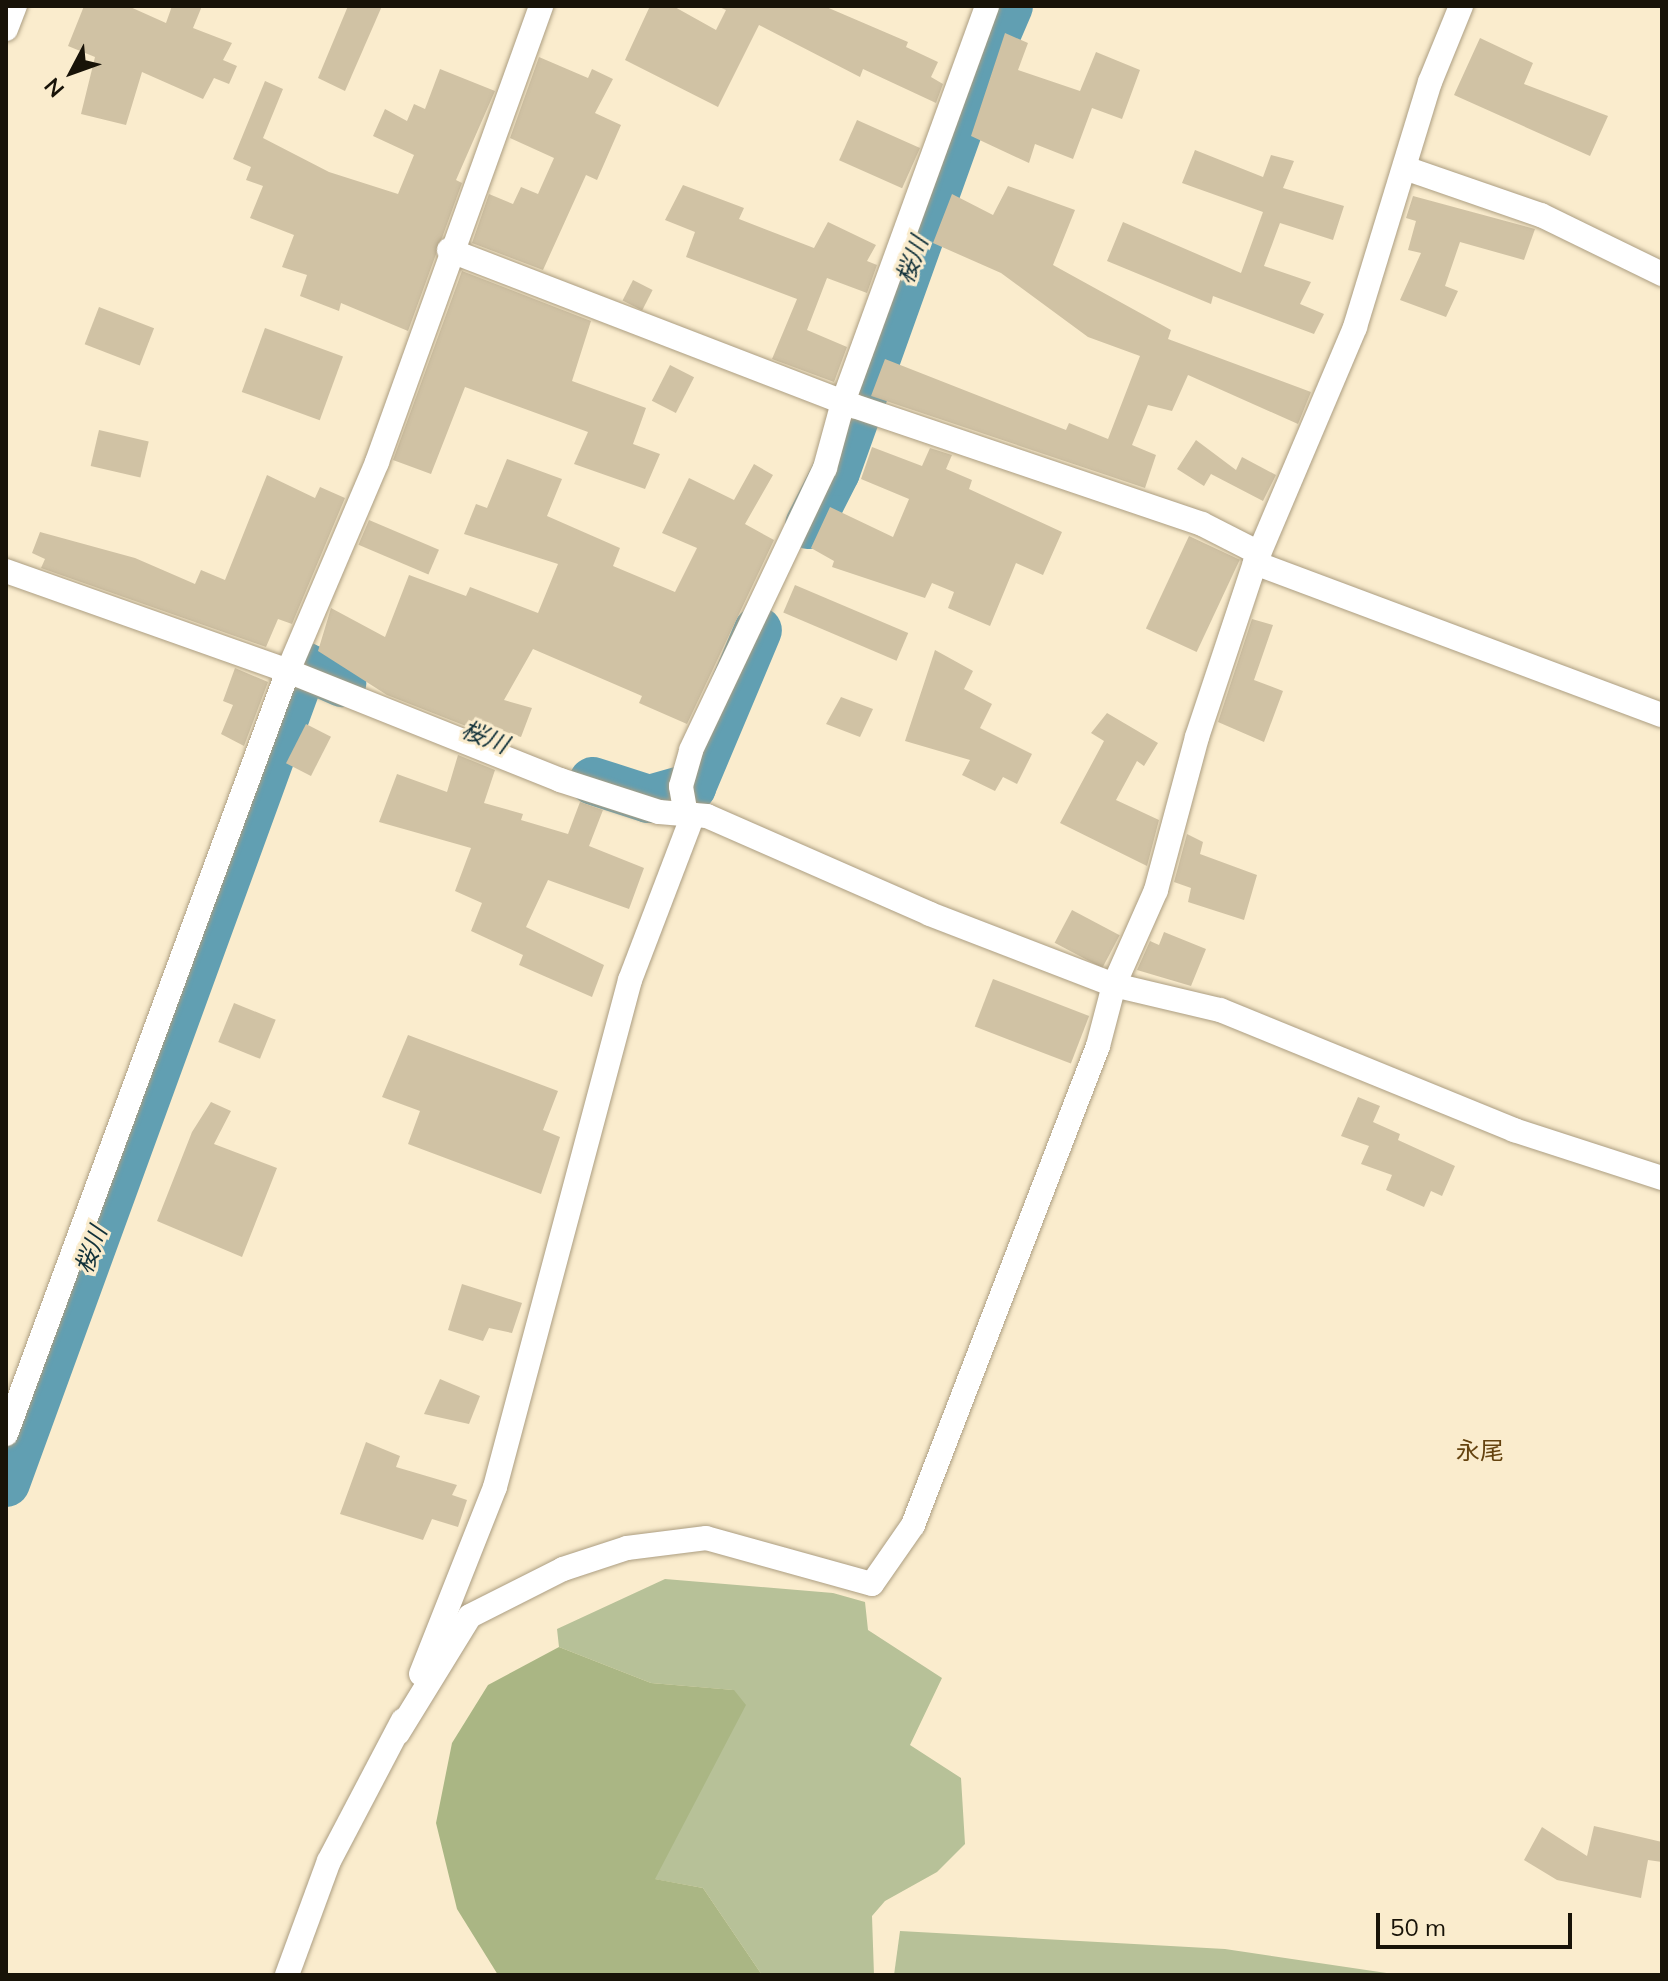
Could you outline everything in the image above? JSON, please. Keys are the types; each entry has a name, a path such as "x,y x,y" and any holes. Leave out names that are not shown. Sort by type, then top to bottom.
{"street":[{"path":"6,29 15,6"},
{"path":"6,1434 335,573 449,250 541,6"},
{"path":"287,1975 329,1861 398,1733 470,1616 563,1569 614,1552 706,1538 872,1584 913,1525 1098,1046 1114,985 1156,890 1197,737 1257,558 1360,314 1405,168 1461,6"},
{"path":"398,1733 495,1487 630,980 731,659 854,406 981,8"},
{"path":"1405,168 1541,215 1662,274"},
{"path":"449,250 854,406 1202,524 1257,558 1662,715"},
{"path":"6,571 297,674 560,780 659,812 686,804 1114,985 1220,1010 1514,1130 1662,1178"}],"green space":[{"path":"665,1579 833,1593 865,1602 868,1630 942,1678 910,1745 961,1778 965,1844 937,1872 885,1901 872,1916 874,1975 762,1975 703,1888 654,1879 745,1705 733,1690 651,1683 559,1647 557,1629"},
{"path":"559,1647 651,1683 734,1690 746,1705 655,1879 703,1888 762,1975 498,1975 457,1909 436,1823 452,1743 488,1685"},
{"path":"900,1931 1225,1949 1400,1975 894,1975"}],"building":[{"path":"84,6 128,6 166,23 172,6 202,6 193,28 232,43 223,60 237,66 229,84 214,78 203,99 142,72 126,125 81,114 95,57 68,46"},
{"path":"348,6 382,6 345,91 318,78"},
{"path":"650,6 673,6 716,30 726,10 717,6 824,6 908,42 906,47 938,62 931,77 943,84 936,103 863,69 860,77 759,25 718,107 625,60"},
{"path":"1005,33 1028,43 1018,70 1080,91 1096,52 1140,70 1122,119 1092,108 1073,159 1035,144 1029,163 971,136"},
{"path":"1480,38 1533,63 1524,84 1608,116 1590,156 1454,95"},
{"path":"539,57 588,78 592,69 613,79 595,113 621,125 597,180 586,175 543,270 472,243 489,194 513,204 521,187 538,194 554,158 510,138"},
{"path":"440,69 495,91 456,180 462,183 408,331 341,303 339,311 300,296 307,275 282,267 294,235 250,218 263,186 246,180 251,167 233,159 265,81 283,89 263,138 329,172 398,194 414,155 373,136 385,109 407,121 414,104 425,109"},
{"path":"857,120 920,148 902,188 839,160"},
{"path":"1195,150 1263,177 1271,155 1294,161 1283,188 1344,206 1333,240 1280,223 1264,266 1311,282 1300,304 1324,314 1314,334 1213,296 1211,304 1107,261 1123,222 1241,273 1263,212 1182,183"},
{"path":"683,185 744,208 739,219 814,248 828,222 876,245 867,261 877,265 867,293 827,278 807,330 847,347 834,382 772,359 797,299 686,257 695,232 665,220"},
{"path":"1008,186 1075,210 1053,265 1171,330 1168,339 1311,392 1298,424 1188,375 1172,411 1148,405 1132,445 1156,455 1145,488 871,396 885,359 1066,430 1069,423 1108,439 1140,356 1088,337 1001,273 933,243 952,194 993,215"},
{"path":"1413,196 1535,229 1524,260 1460,242 1445,286 1458,291 1446,317 1400,300 1421,253 1408,250 1416,221 1406,218"},
{"path":"462,271 591,321 572,381 646,408 633,444 660,454 645,489 574,464 588,432 465,387 431,474 393,460"},
{"path":"633,280 653,290 642,310 623,300"},
{"path":"99,307 154,328 140,365 85,344"},
{"path":"265,328 343,356 320,420 242,392"},
{"path":"670,365 694,377 676,413 652,401"},
{"path":"99,430 149,441 140,478 91,466"},
{"path":"1196,440 1236,470 1242,457 1276,475 1263,501 1211,474 1204,486 1177,469"},
{"path":"872,447 922,466 930,448 952,455 946,469 972,480 969,489 1062,532 1043,575 1016,563 990,626 948,608 954,592 932,583 925,598 832,567 834,561 811,548 830,507 893,537 909,499 861,479"},
{"path":"507,459 562,479 547,516 620,548 613,566 675,592 697,548 662,533 689,478 734,500 754,464 773,475 745,524 774,540 687,724 639,703 642,696 533,649 504,700 532,708 521,737 507,733 504,741 387,695 318,651 331,608 385,637 409,575 466,596 470,587 538,613 558,564 464,534 476,504 487,508"},
{"path":"267,475 315,498 320,487 345,498 292,624 278,619 266,647 41,568 45,559 32,553 40,532 135,558 195,584 201,570 225,580"},
{"path":"369,520 439,550 428,575 358,545"},
{"path":"1189,536 1240,560 1197,652 1146,628"},
{"path":"795,585 908,633 897,661 783,613"},
{"path":"1252,619 1273,625 1254,680 1283,691 1264,742 1218,722"},
{"path":"935,650 973,671 964,689 992,704 980,728 1032,754 1017,784 1003,777 995,791 962,775 970,760 905,741"},
{"path":"235,668 268,682 244,746 221,734 233,705 223,701"},
{"path":"841,697 873,709 860,737 826,724"},
{"path":"1107,713 1158,743 1144,766 1137,761 1116,800 1159,820 1147,866 1060,823 1104,741 1091,733"},
{"path":"306,724 331,737 311,776 286,763"},
{"path":"458,755 495,770 484,803 523,814 521,820 568,834 580,802 603,810 589,846 644,868 629,909 548,880 526,927 604,965 592,997 519,965 523,955 471,931 482,903 455,891 471,848 379,822 397,774 447,792"},
{"path":"1187,834 1203,842 1200,854 1257,875 1244,920 1188,902 1191,888 1174,882"},
{"path":"1072,910 1120,935 1102,968 1055,943"},
{"path":"1164,932 1206,949 1191,986 1137,970 1150,941 1159,945"},
{"path":"993,979 1089,1016 1071,1064 975,1027"},
{"path":"234,1003 276,1020 260,1059 218,1042"},
{"path":"408,1035 558,1091 543,1130 560,1137 541,1194 408,1144 420,1111 382,1097"},
{"path":"1358,1097 1380,1106 1373,1122 1400,1134 1398,1140 1455,1166 1442,1196 1431,1191 1424,1207 1386,1190 1392,1175 1361,1164 1369,1146 1341,1136"},
{"path":"211,1102 231,1111 214,1144 277,1168 242,1257 157,1221 192,1132"},
{"path":"462,1284 522,1303 512,1333 489,1328 483,1341 448,1330"},
{"path":"440,1379 480,1396 469,1424 424,1414"},
{"path":"366,1442 400,1456 396,1467 457,1485 452,1495 467,1500 458,1527 432,1519 423,1540 340,1514"},
{"path":"1594,1826 1662,1842 1662,1862 1648,1860 1641,1898 1557,1880 1524,1860 1542,1827 1587,1856"}],"waterway":[{"name":"桜川","path":"809,525 836,472 970,97 1009,6"},
{"name":"桜川","path":"593,781 649,799 692,787 758,630"},
{"name":"桜川","path":"6,1483 304,666 342,683"}],"district":[{"name":"永尾","path":"1480,1451"}]}
